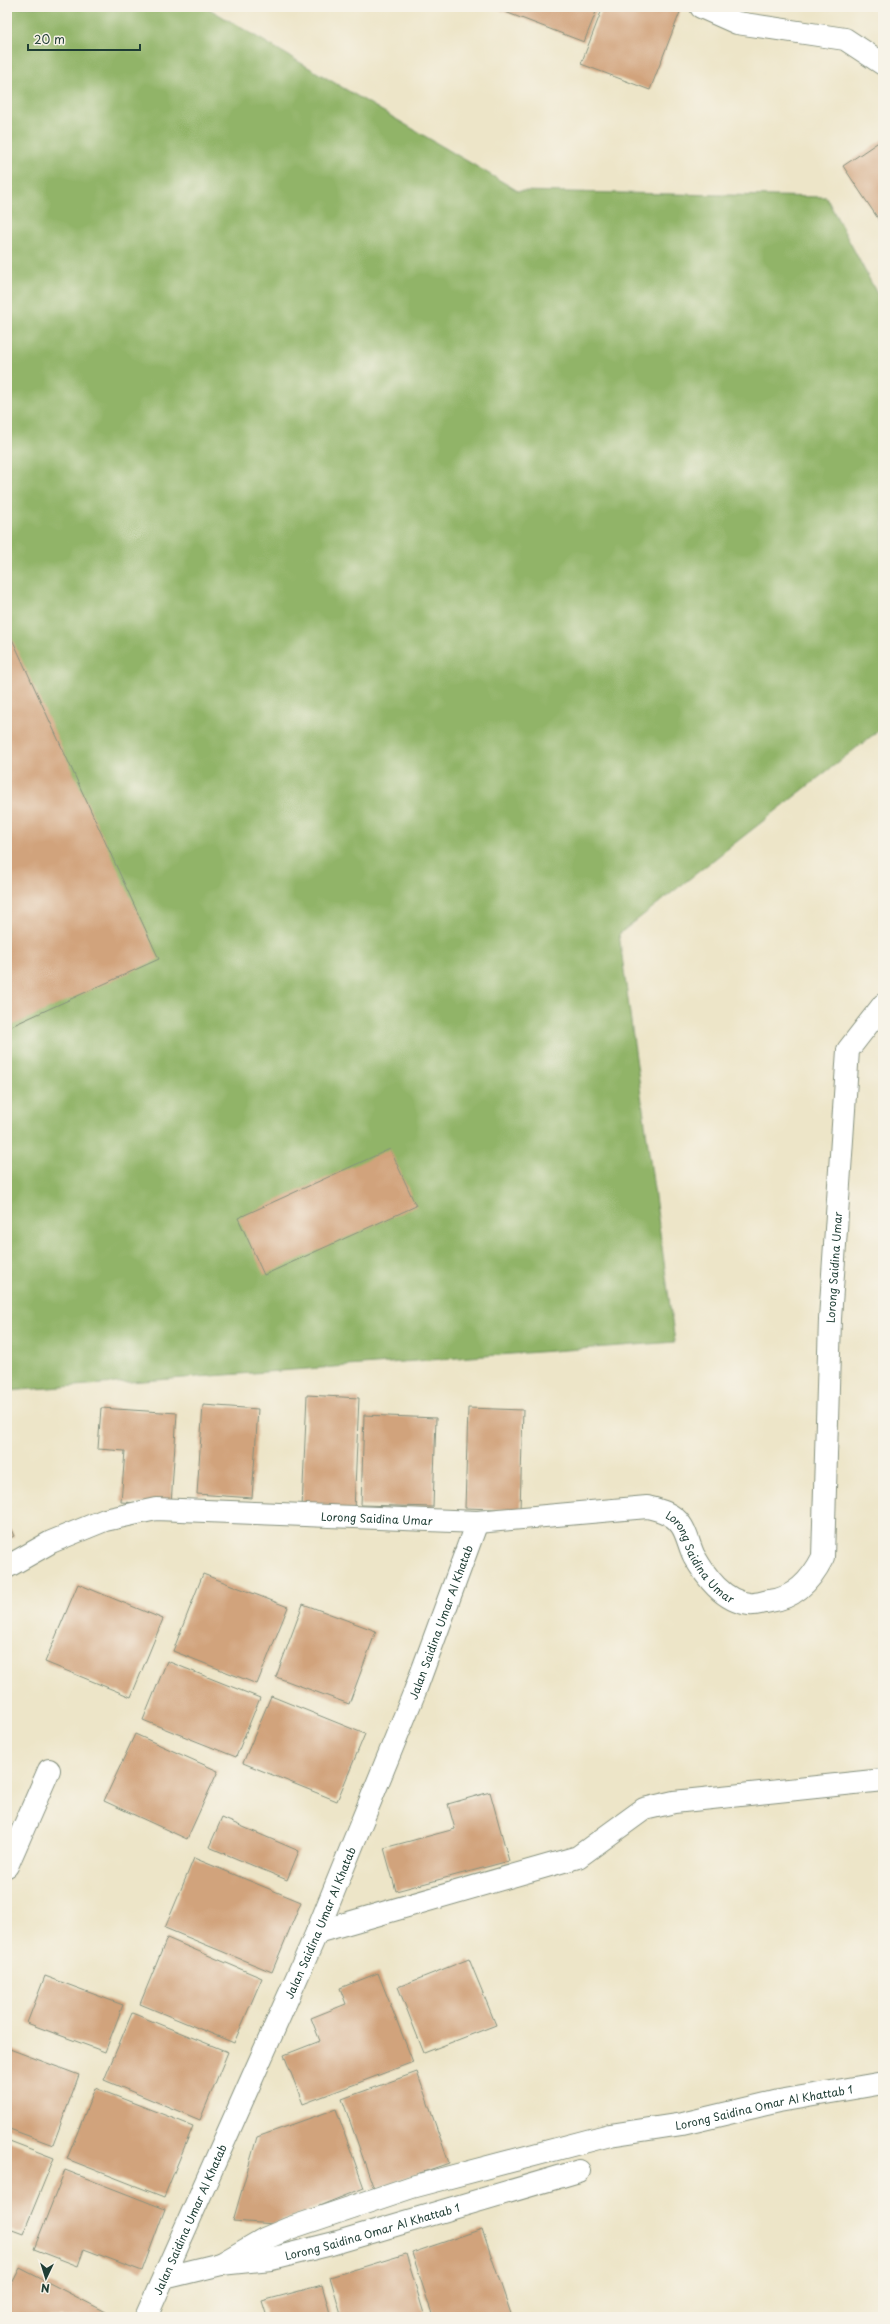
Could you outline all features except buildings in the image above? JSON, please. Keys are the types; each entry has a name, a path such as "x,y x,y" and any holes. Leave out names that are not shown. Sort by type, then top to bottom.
{"street":[{"path":"701,7 737,23 845,39 883,64"},
{"name":"Lorong Saidina Umar","path":"7,1567 51,1542 105,1520 156,1509 477,1522 647,1507 666,1512 681,1524 694,1556 712,1582 726,1597 749,1604 776,1600 793,1594 805,1585 816,1572 823,1557 830,1319 848,1050 883,1005"},
{"name":"Jalan Saidina Umar Al Khatab","path":"146,2317 318,1932 415,1691 477,1522"},
{"path":"7,1866 49,1770"},
{"path":"318,1932 578,1857 644,1809 674,1802 883,1780"},
{"name":"Lorong Saidina Omar Al Khattab 1","path":"221,2264 264,2239 290,2228 412,2187 610,2136 645,2131 779,2101 883,2083"},
{"name":"Lorong Saidina Omar Al Khattab 1","path":"164,2278 221,2264 271,2259 331,2244 579,2171"}],"green space":[{"path":"7,7 206,7 518,191 826,197 883,305 883,727 619,934 675,1342 7,1391"}]}
